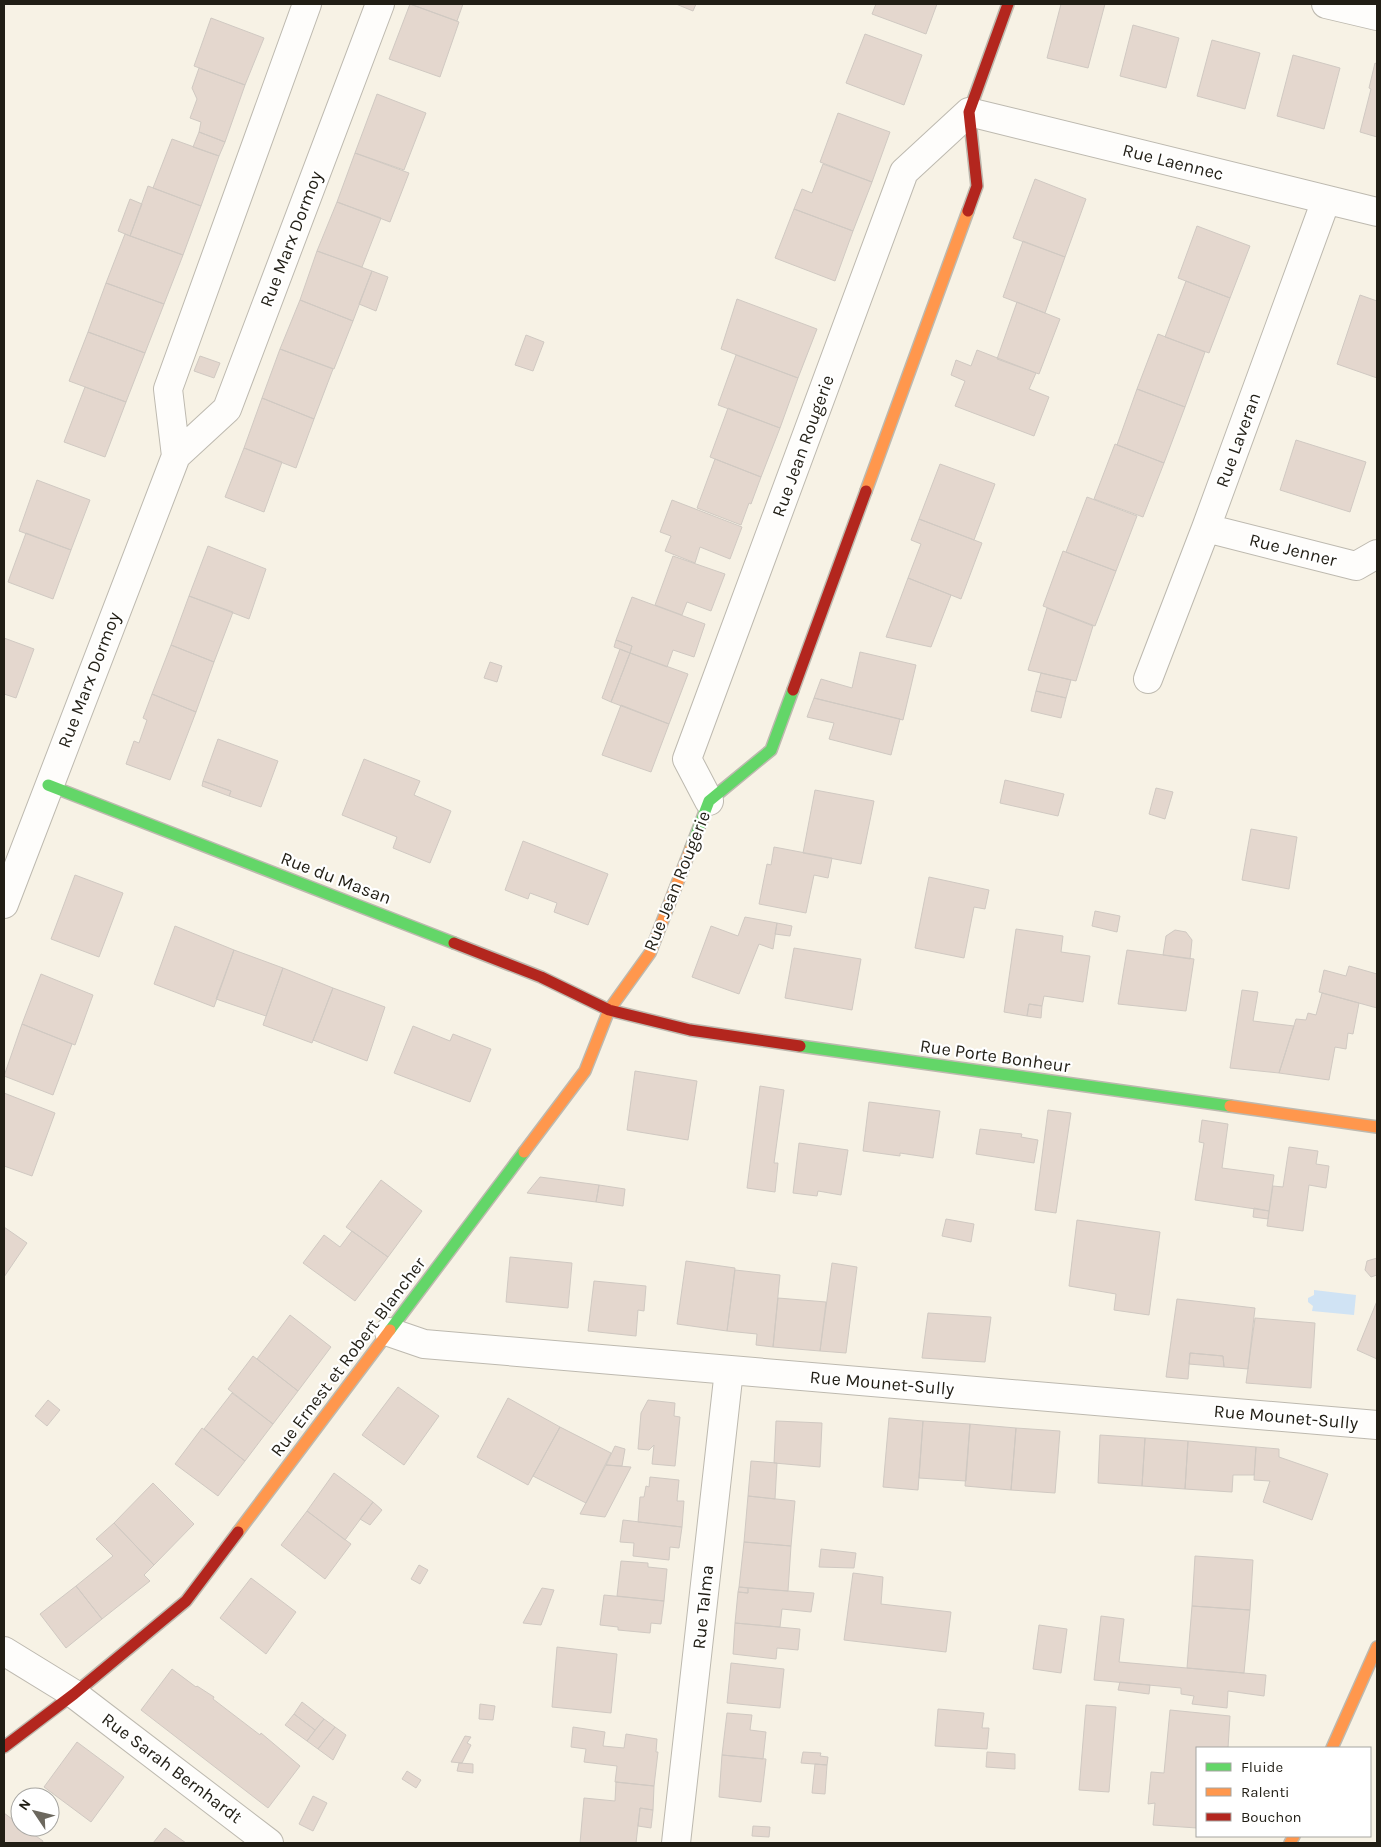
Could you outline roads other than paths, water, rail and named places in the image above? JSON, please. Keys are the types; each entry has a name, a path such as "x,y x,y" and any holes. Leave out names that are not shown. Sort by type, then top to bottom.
{"street":[{"name":"Rue Marx Dormoy","path":"176,456 168,389 307,4"},
{"name":"Rue Marx Dormoy","path":"4,904 48,785 176,456 227,409 380,4"},
{"name":"Rue Jean Rougerie","path":"609,1010 650,953 709,801 771,750 977,186 969,112 1008,4"},
{"path":"1326,4 1377,16"},
{"name":"Rue Jean Rougerie","path":"709,801 687,759 904,172 969,112"},
{"name":"Rue Laennec","path":"969,112 1377,212"},
{"name":"Rue Laveran","path":"1148,679 1206,528 1326,200"},
{"name":"Rue Jenner","path":"1206,528 1356,566 1377,554"},
{"name":"Rue du Masan","path":"48,785 541,977 609,1010"},
{"name":"Rue Porte Bonheur","path":"609,1010 690,1030 1377,1127"},
{"name":"Rue Ernest et Robert Blancher","path":"4,1747 74,1694 186,1601 585,1071 609,1010"},
{"name":"Rue Mounet-Sully","path":"389,1332 424,1344 1377,1425"},
{"name":"Rue Talma","path":"676,1843 728,1370"},
{"path":"1332,1747 1377,1647"},
{"name":"Rue Sarah Bernhardt","path":"4,1651 74,1694 269,1843"}],"water":[{"path":"1314,1290 1356,1295 1354,1315 1312,1311 1313,1306 1308,1302 1308,1298 1314,1295"}]}
